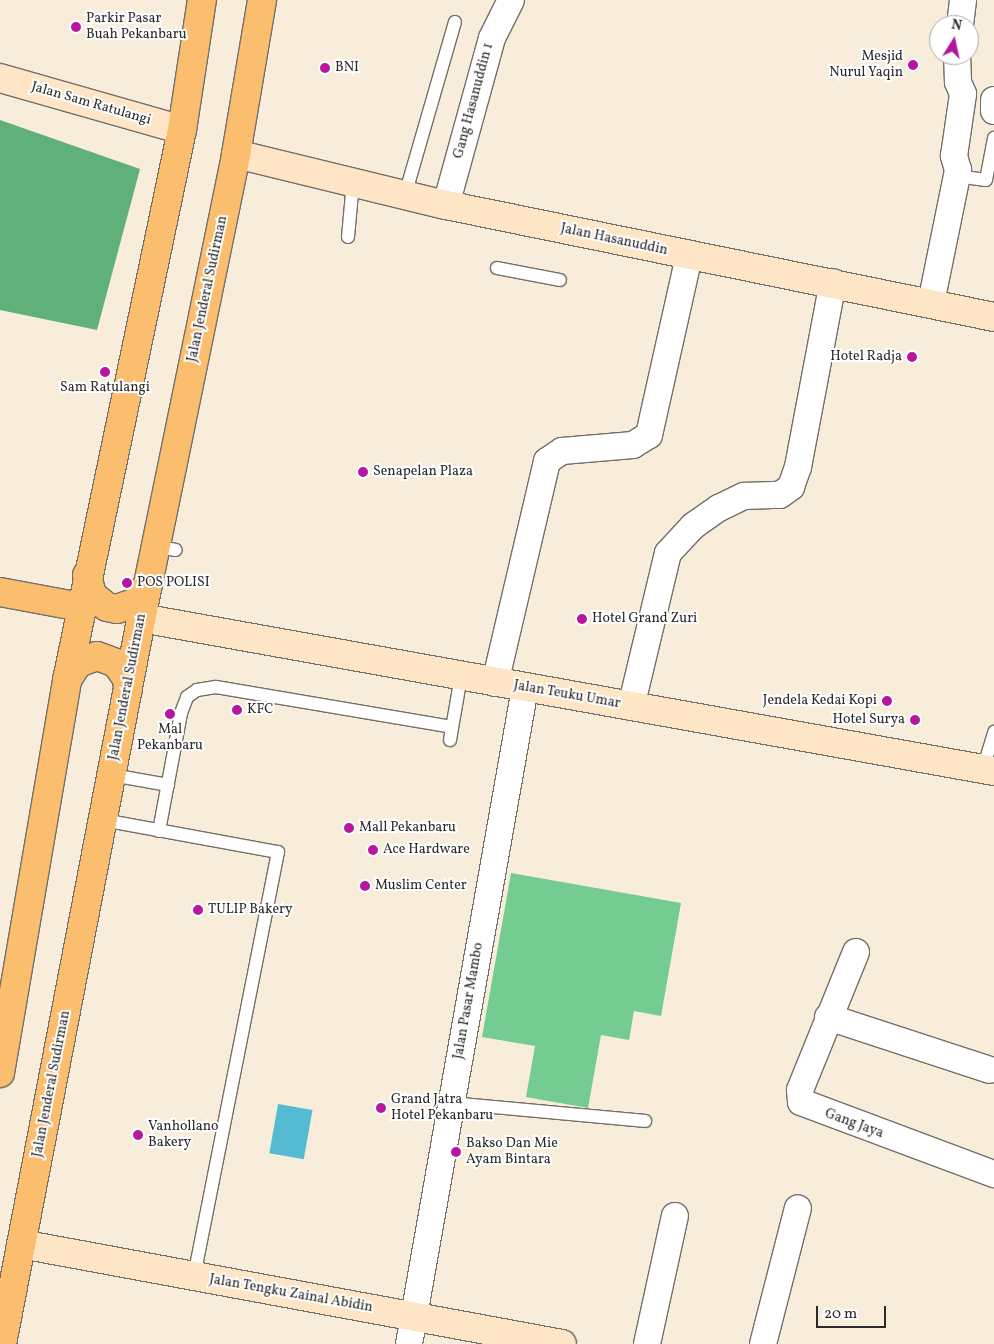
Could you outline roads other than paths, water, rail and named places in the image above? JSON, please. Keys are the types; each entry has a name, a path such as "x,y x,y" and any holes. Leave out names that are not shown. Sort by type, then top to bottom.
{"main road":[{"path":"1,1067 67,680 87,575 182,130 202,0"},
{"name":"Jalan Jenderal Sudirman","path":"2,1344 148,584 166,548 262,0"},
{"path":"87,575 88,586 95,598 107,607 117,609 136,602 148,584"},
{"path":"0,592 81,607"},
{"path":"67,680 78,663 97,656 116,663 127,679 128,689"}],"street":[{"name":"Gang Hasanuddin 1","path":"446,205 492,38 511,0"},
{"path":"961,15 963,0"},
{"path":"930,303 957,176 958,162 954,156 963,94 958,82 957,65"},
{"name":"Jalan Sam Ratulangi","path":"0,78 182,130"},
{"path":"994,100 994,111"},
{"name":"Jalan Hasanuddin","path":"236,154 446,205 688,256 833,282 994,317"},
{"path":"495,683 547,461 562,451 634,446 649,435 688,256"},
{"path":"631,707 668,553 693,526 719,508 744,496 780,495 791,487 795,479 833,282"},
{"name":"Jalan Teuku Umar","path":"141,618 988,770"},
{"name":"Jalan Pasar Mambo","path":"409,1344 525,688"},
{"name":"Gang Jaya","path":"856,952 828,1017 800,1093 800,1102 994,1174"},
{"path":"828,1017 990,1070"},
{"path":"763,1344 798,1208"},
{"path":"647,1344 675,1216"},
{"name":"Jalan Tengku Zainal Abidin","path":"21,1244 414,1315 562,1344"}],"lane":[{"path":"405,195 455,22"},
{"path":"957,176 986,180 994,138"},
{"path":"348,237 353,182"},
{"path":"497,268 560,280"},
{"path":"159,831 184,704 192,693 209,687 451,733 461,676"},
{"path":"988,770 994,732"},
{"path":"112,775 168,785"},
{"path":"103,820 278,852 194,1276"},
{"path":"451,1103 645,1121"}],"water":[{"path":"278,1104 312,1110 304,1159 269,1153"}],"place":[{"name":"Parkir Pasar Buah Pekanbaru","path":"76,27"},
{"name":"Mesjid Nurul Yaqin","path":"913,65"},
{"name":"BNI","path":"325,68"},
{"name":"Hotel Radja","path":"912,357"},
{"name":"Sam Ratulangi","path":"105,372"},
{"name":"Senapelan Plaza","path":"363,472"},
{"name":"POS POLISI","path":"127,583"},
{"name":"Hotel Grand Zuri","path":"582,619"},
{"name":"Jendela Kedai Kopi","path":"887,701"},
{"name":"KFC","path":"237,710"},
{"name":"Mal Pekanbaru","path":"170,714"},
{"name":"Hotel Surya","path":"915,720"},
{"name":"Mall Pekanbaru","path":"349,828"},
{"name":"Ace Hardware","path":"373,850"},
{"name":"Muslim Center","path":"365,886"},
{"name":"TULIP Bakery","path":"198,910"},
{"name":"Grand Jatra Hotel Pekanbaru","path":"381,1108"},
{"name":"Vanhollano Bakery","path":"138,1135"},
{"name":"Bakso Dan Mie Ayam Bintara","path":"456,1152"}]}
